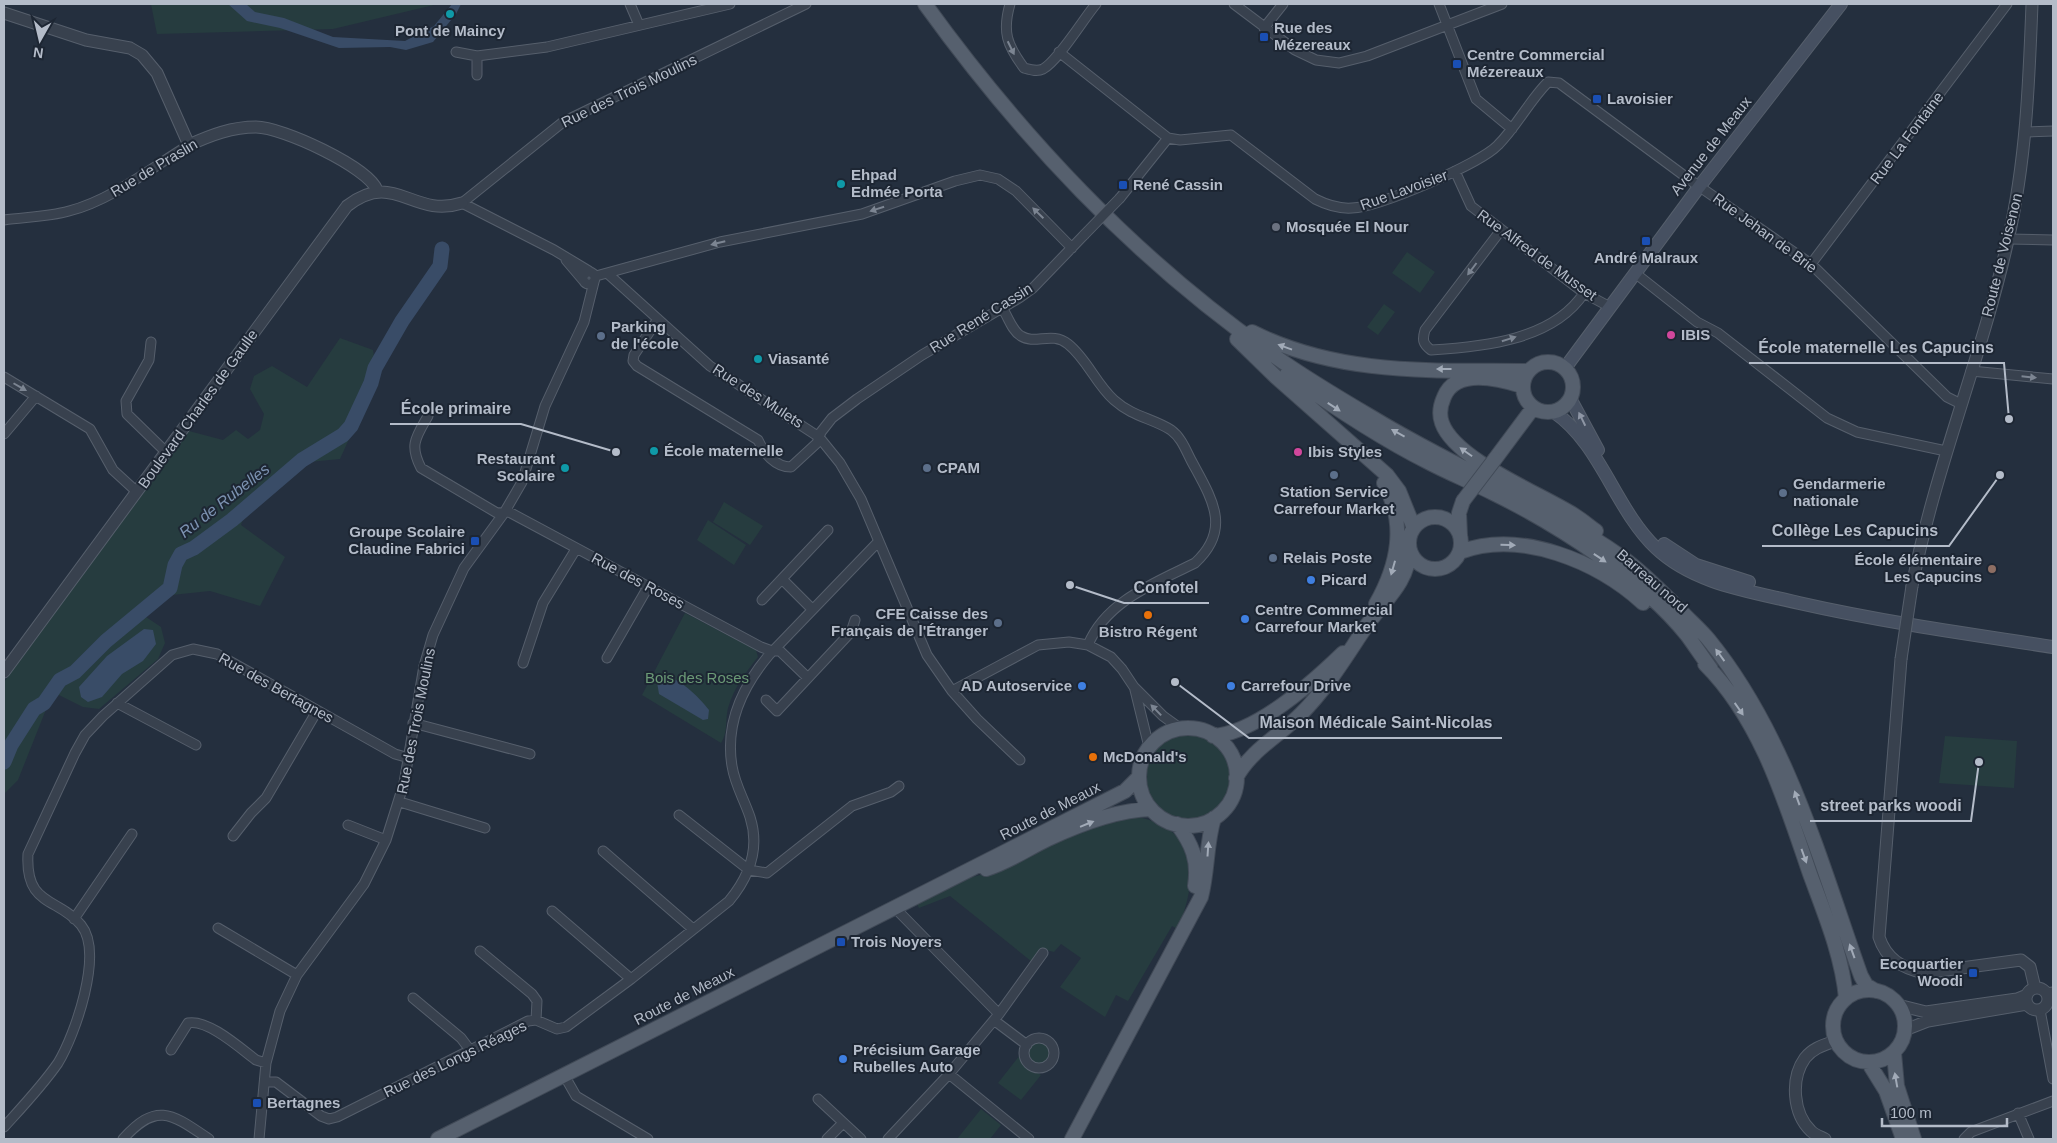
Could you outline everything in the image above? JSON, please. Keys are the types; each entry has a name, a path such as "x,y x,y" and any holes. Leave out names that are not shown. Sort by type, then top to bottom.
{"main road":[{"path":"917,4 976,82 1051,167 1122,239 1237,339 1276,377 1368,457 1394,484 1414,528"},
{"path":"925,4 989,88 1053,160 1114,222 1204,303 1273,356 1376,420 1529,502 1624,558 1639,570 1708,638 1741,684 1766,727 1794,789 1861,976 1866,985 1889,996 1898,1005 1904,1017 1905,1030 1903,1040 1894,1053 1881,1061 1868,1062 1849,1057 1835,1041 1834,1018 1838,1007 1846,998 1866,990 1876,991"},
{"name":"Avenue de Meaux","path":"1565,368 1700,187 1841,4"},
{"path":"1204,303 1274,343 1299,352 1353,365 1396,370 1528,371"},
{"name":"Barreau nord","path":"1237,339 1364,426 1427,462 1494,493 1560,531 1621,572 1662,608 1686,635 1710,669"},
{"path":"1550,361 1565,368 1574,382 1571,400 1564,408 1554,412 1539,411 1533,408 1527,402 1522,386 1528,371 1534,366 1550,361"},
{"path":"1522,386 1487,378 1467,379 1456,384 1445,394 1442,403 1440,412 1444,429 1465,452 1575,515 1612,543 1624,558"},
{"path":"1571,400 1591,440 1643,523 1672,550 1696,565 1757,584 1882,613 2053,639"},
{"path":"1460,552 1459,513 1463,501 1533,408"},
{"path":"1554,412 1569,422 1595,459 1634,522 1655,547 1674,563 1698,576 1737,588 1864,617 2053,647"},
{"path":"1368,457 1389,492 1397,514 1399,532 1398,545 1388,582 1374,606 1370,621"},
{"path":"1397,589 1407,567 1408,542 1414,528 1427,518 1435,517 1463,501"},
{"path":"1435,517 1450,522 1460,535"},
{"path":"1236,778 1251,756 1288,726 1320,692 1346,660 1370,621 1397,589 1417,575 1450,566 1460,552 1476,546 1524,546 1571,559 1608,578 1639,599 1710,669 1756,734 1782,796 1836,946 1844,976 1846,998"},
{"path":"1409,550 1418,564 1434,570"},
{"path":"1213,736 1238,729 1287,700 1320,675 1361,634"},
{"path":"1180,729 1200,730 1213,736 1230,754 1235,764 1236,778 1231,800 1214,818 1194,825 1177,824 1164,820 1151,809 1143,795 1139,777 1142,759 1149,747 1162,736 1180,729"},
{"name":"Route de Meaux","path":"441,1139 1125,791 1139,777"},
{"name":"Route de Meaux","path":"945,882 1013,859 1048,839 1101,818 1136,809 1151,809"},
{"path":"1072,1139 1185,928 1203,887 1207,845 1214,818"},
{"path":"1177,824 1193,849 1197,869 1194,892 1185,928"},
{"path":"1894,1053 1897,1086 1914,1139"},
{"path":"1868,1062 1886,1091 1903,1139"}],"street":[{"path":"630,4 639,25"},
{"path":"456,52 477,56 547,46 730,4"},
{"name":"Rue des Trois Moulins","path":"462,203 563,122 806,4"},
{"path":"1010,4 1007,16 1006,39 1024,68 1035,71 1044,69 1096,4"},
{"path":"1234,4 1295,50 1316,60 1339,63 1367,56 1502,4"},
{"path":"1264,28 1282,4"},
{"path":"1439,4 1476,99 1512,129"},
{"name":"Route de Voisenon","path":"2032,4 2026,132 2009,239 1923,532 1912,586 1901,659 1879,937 1882,946 1889,956 1902,966 1924,973 2020,960 2030,967 2041,996"},
{"name":"Rue La Fontaine","path":"1811,264 2006,6"},
{"path":"4,13 86,40 130,48 142,55 157,73 190,145"},
{"path":"1059,52 1168,138"},
{"path":"477,56 477,75"},
{"name":"Rue Lavoisier","path":"1168,138 1180,140 1231,135 1315,199 1339,208 1368,206 1455,171 1486,156 1512,129 1545,84 1551,81 1559,82 1700,187"},
{"name":"Rue de Praslin","path":"4,220 66,212 82,207 102,198 190,145 232,129 258,127 277,131 328,152 368,178 377,190"},
{"path":"2026,132 2053,131"},
{"name":"Rue René Cassin","path":"658,319 634,355 633,361 637,366 758,440 765,454 786,467 795,465 817,443 832,418 857,399 895,372 1033,288 1120,198 1168,138"},
{"name":"Rue Alfred de Musset","path":"1455,171 1471,206 1584,292 1609,308"},
{"path":"377,190 432,207 447,207 462,203 547,246 589,278 720,242 862,214 955,181 980,176 998,179 1016,190 1072,248"},
{"name":"Rue Jehan de Brie","path":"1700,187 1811,264 1947,397 1960,404"},
{"name":"Boulevard Charles de Gaulle","path":"4,672 347,206 361,195 377,190"},
{"path":"1501,230 1425,330 1422,338 1424,345 1431,350 1494,343 1524,334 1548,324 1570,310 1584,292"},
{"path":"2009,239 2053,240"},
{"path":"1635,273 1697,322 1718,333 1827,418 1858,432 1946,451"},
{"name":"Rue des Mulets","path":"607,274 710,366 819,437 848,474 861,499 927,655 952,691 977,719 1020,760"},
{"name":"Rue des Trois Moulins","path":"259,1139 266,1063 280,1011 297,975 364,884 386,840 400,802 424,666 445,606 464,568 504,513 522,482 545,406 584,322 588,305 589,278"},
{"path":"1002,308 1021,336 1028,339 1053,338 1064,341 1076,352 1101,388 1115,402 1141,418 1171,430 1180,440 1213,502 1216,520 1215,537 1206,554 1195,563 1120,603 1100,621 1088,645"},
{"path":"151,342 149,360 126,401 127,414 166,452"},
{"path":"1971,371 2053,379"},
{"path":"4,377 90,429 113,470 137,492"},
{"path":"4,434 36,396"},
{"name":"Rue des Roses","path":"428,416 414,441 415,456 421,468 497,513 509,512 772,651 780,651 808,678"},
{"path":"762,600 828,530"},
{"path":"749,870 753,850 753,828 732,766 731,728 740,698 748,683 772,651 878,542"},
{"path":"523,663 543,603 576,549"},
{"path":"782,578 812,609"},
{"path":"607,658 648,587"},
{"path":"766,700 777,711 851,632 855,620"},
{"path":"952,691 1038,645 1069,642 1088,645 1111,658 1122,669 1134,687 1163,716 1180,729"},
{"name":"Rue des Bertagnes","path":"4,1127 42,1085 59,1061 70,1036 91,962 87,936 74,919 39,895 29,874 28,854 75,752 86,735 117,703 166,658 184,650 193,649 217,654 395,754 409,758"},
{"path":"1134,687 1149,747"},
{"path":"117,703 196,745"},
{"path":"233,836 251,812 266,798 316,711"},
{"path":"413,723 530,754"},
{"path":"679,815 749,870 767,873 852,806 891,792 899,786"},
{"path":"400,802 485,828"},
{"path":"348,825 386,840"},
{"path":"74,919 132,834"},
{"path":"603,851 693,929"},
{"name":"Rue des Longs Réages","path":"265,1082 276,1082 321,1116 329,1119 337,1117 528,1021 536,1020 557,1030 566,1027 631,979 729,901 742,885 749,870"},
{"path":"894,907 997,1017 1027,1046"},
{"path":"552,911 631,979"},
{"path":"218,928 297,975"},
{"path":"480,950 532,994 537,1001 536,1020"},
{"path":"888,1139 949,1074 997,1017 1043,953"},
{"path":"1898,1005 1926,1012 2041,996"},
{"path":"2041,996 2034,1010 2040,1010 2053,1079"},
{"path":"1905,1030 1928,1021 2041,996"},
{"path":"413,998 461,1038 470,1050"},
{"path":"171,1050 188,1023 196,1022 206,1025 256,1060 266,1063"},
{"path":"1825,1139 1812,1132 1802,1120 1797,1108 1795,1091 1799,1072 1805,1058 1818,1047 1835,1041"},
{"path":"949,1074 1029,1139"},
{"path":"564,1076 576,1096 648,1139"},
{"path":"818,1099 861,1139"},
{"path":"1964,1138 2018,1113 2053,1101"},
{"path":"2018,1113 2029,1139"},
{"path":"124,1139 142,1120 155,1115 168,1115 181,1120 209,1139"},
{"path":"827,1139 843,1123"}],"green space":[{"path":"151,4 438,4 333,29 157,34"},
{"path":"1407,252 1435,272 1420,293 1392,273"},
{"path":"1384,304 1395,312 1378,335 1367,327"},
{"path":"340,338 373,350 377,377 340,459 309,462 245,514 241,525 285,557 260,606 210,591 172,595 143,615 161,627 165,643 158,659 99,709 83,707 59,695 49,702 18,780 4,794 4,682 189,431 223,440 236,430 248,439 260,430 264,414 250,389 254,376 272,366 307,387"},
{"path":"724,502 763,526 750,545 713,522"},
{"path":"708,520 746,545 734,565 697,540"},
{"name":"Bois des Roses","path":"685,613 756,650 758,657 744,675 733,694 728,708 726,731 721,743 642,695"},
{"path":"1187,734 1204,737 1218,746 1227,760 1230,777 1227,794 1218,808 1204,817 1187,820 1170,817 1156,808 1147,794 1144,777 1147,760 1156,746 1170,737"},
{"path":"1945,736 2017,741 2014,788 1939,783"},
{"path":"1134,816 1156,822 1172,832 1183,844 1189,858 1191,874 1189,891 1178,929 1172,926 1128,1001 1116,995 1105,1017 1060,987 1081,958 1061,944 1054,952 1042,949 1031,961 950,896 919,908 916,902 1051,844 1110,822"},
{"path":"1039,1043 1047,1046 1050,1054 1047,1062 1039,1065 1031,1062 1028,1054 1031,1046"},
{"path":"1020,1055 1026,1066 1041,1075 1021,1100 998,1083"},
{"path":"981,1109 1001,1125 990,1139 957,1139"}],"water":[{"path":"228,4 246,4 255,12 284,18 333,37 405,41 434,26 452,4 461,4 456,14 433,42 406,50 390,47 339,48 280,28 247,21"},
{"path":"144,629 153,630 156,644 143,661 122,674 102,697 88,702 81,697 79,687 107,656"},
{"path":"661,675 674,679 694,693 709,710 708,719 703,720 659,694 657,682"}],"waterway":[{"name":"Ru de Rubelles","path":"4,762 11,745 34,709 44,703 60,680 75,672 106,641 170,588 175,565 181,554 194,548 232,520 302,460 343,435 351,426 371,383 375,368 402,321 440,266 442,249"}],"place":[{"name":"Pont de Maincy","path":"450,14"},
{"name":"Rue des Mézereaux","path":"1264,37"},
{"name":"Centre Commercial Mézereaux","path":"1457,64"},
{"name":"Lavoisier","path":"1597,99"},
{"name":"Ehpad Edmée Porta","path":"841,184"},
{"name":"René Cassin","path":"1123,185"},
{"name":"Mosquée El Nour","path":"1276,227"},
{"name":"André Malraux","path":"1646,241"},
{"name":"IBIS","path":"1671,335"},
{"name":"Parking de l'école","path":"601,336"},
{"name":"Viasanté","path":"758,359"},
{"name":"École maternelle Les Capucins","path":"2009,419"},
{"name":"École maternelle","path":"654,451"},
{"name":"École primaire","path":"616,452"},
{"name":"Ibis Styles","path":"1298,452"},
{"name":"Restaurant Scolaire","path":"565,468"},
{"name":"CPAM","path":"927,468"},
{"name":"Station Service Carrefour Market","path":"1334,475"},
{"name":"Collège Les Capucins","path":"2000,475"},
{"name":"Gendarmerie nationale","path":"1783,493"},
{"name":"Groupe Scolaire Claudine Fabrici","path":"475,541"},
{"name":"Relais Poste","path":"1273,558"},
{"name":"École élémentaire Les Capucins","path":"1992,569"},
{"name":"Picard","path":"1311,580"},
{"name":"Confotel","path":"1070,585"},
{"name":"Bistro Régent","path":"1148,615"},
{"name":"Centre Commercial Carrefour Market","path":"1245,619"},
{"name":"CFE Caisse des Français de l'Étranger","path":"998,623"},
{"name":"Maison Médicale Saint-Nicolas","path":"1175,682"},
{"name":"AD Autoservice","path":"1082,686"},
{"name":"Carrefour Drive","path":"1231,686"},
{"name":"McDonald's","path":"1093,757"},
{"name":"street parks woodi","path":"1979,762"},
{"name":"Trois Noyers","path":"841,942"},
{"name":"Ecoquartier Woodi","path":"1973,973"},
{"name":"Précisium Garage Rubelles Auto","path":"843,1059"},
{"name":"Bertagnes","path":"257,1103"}]}
